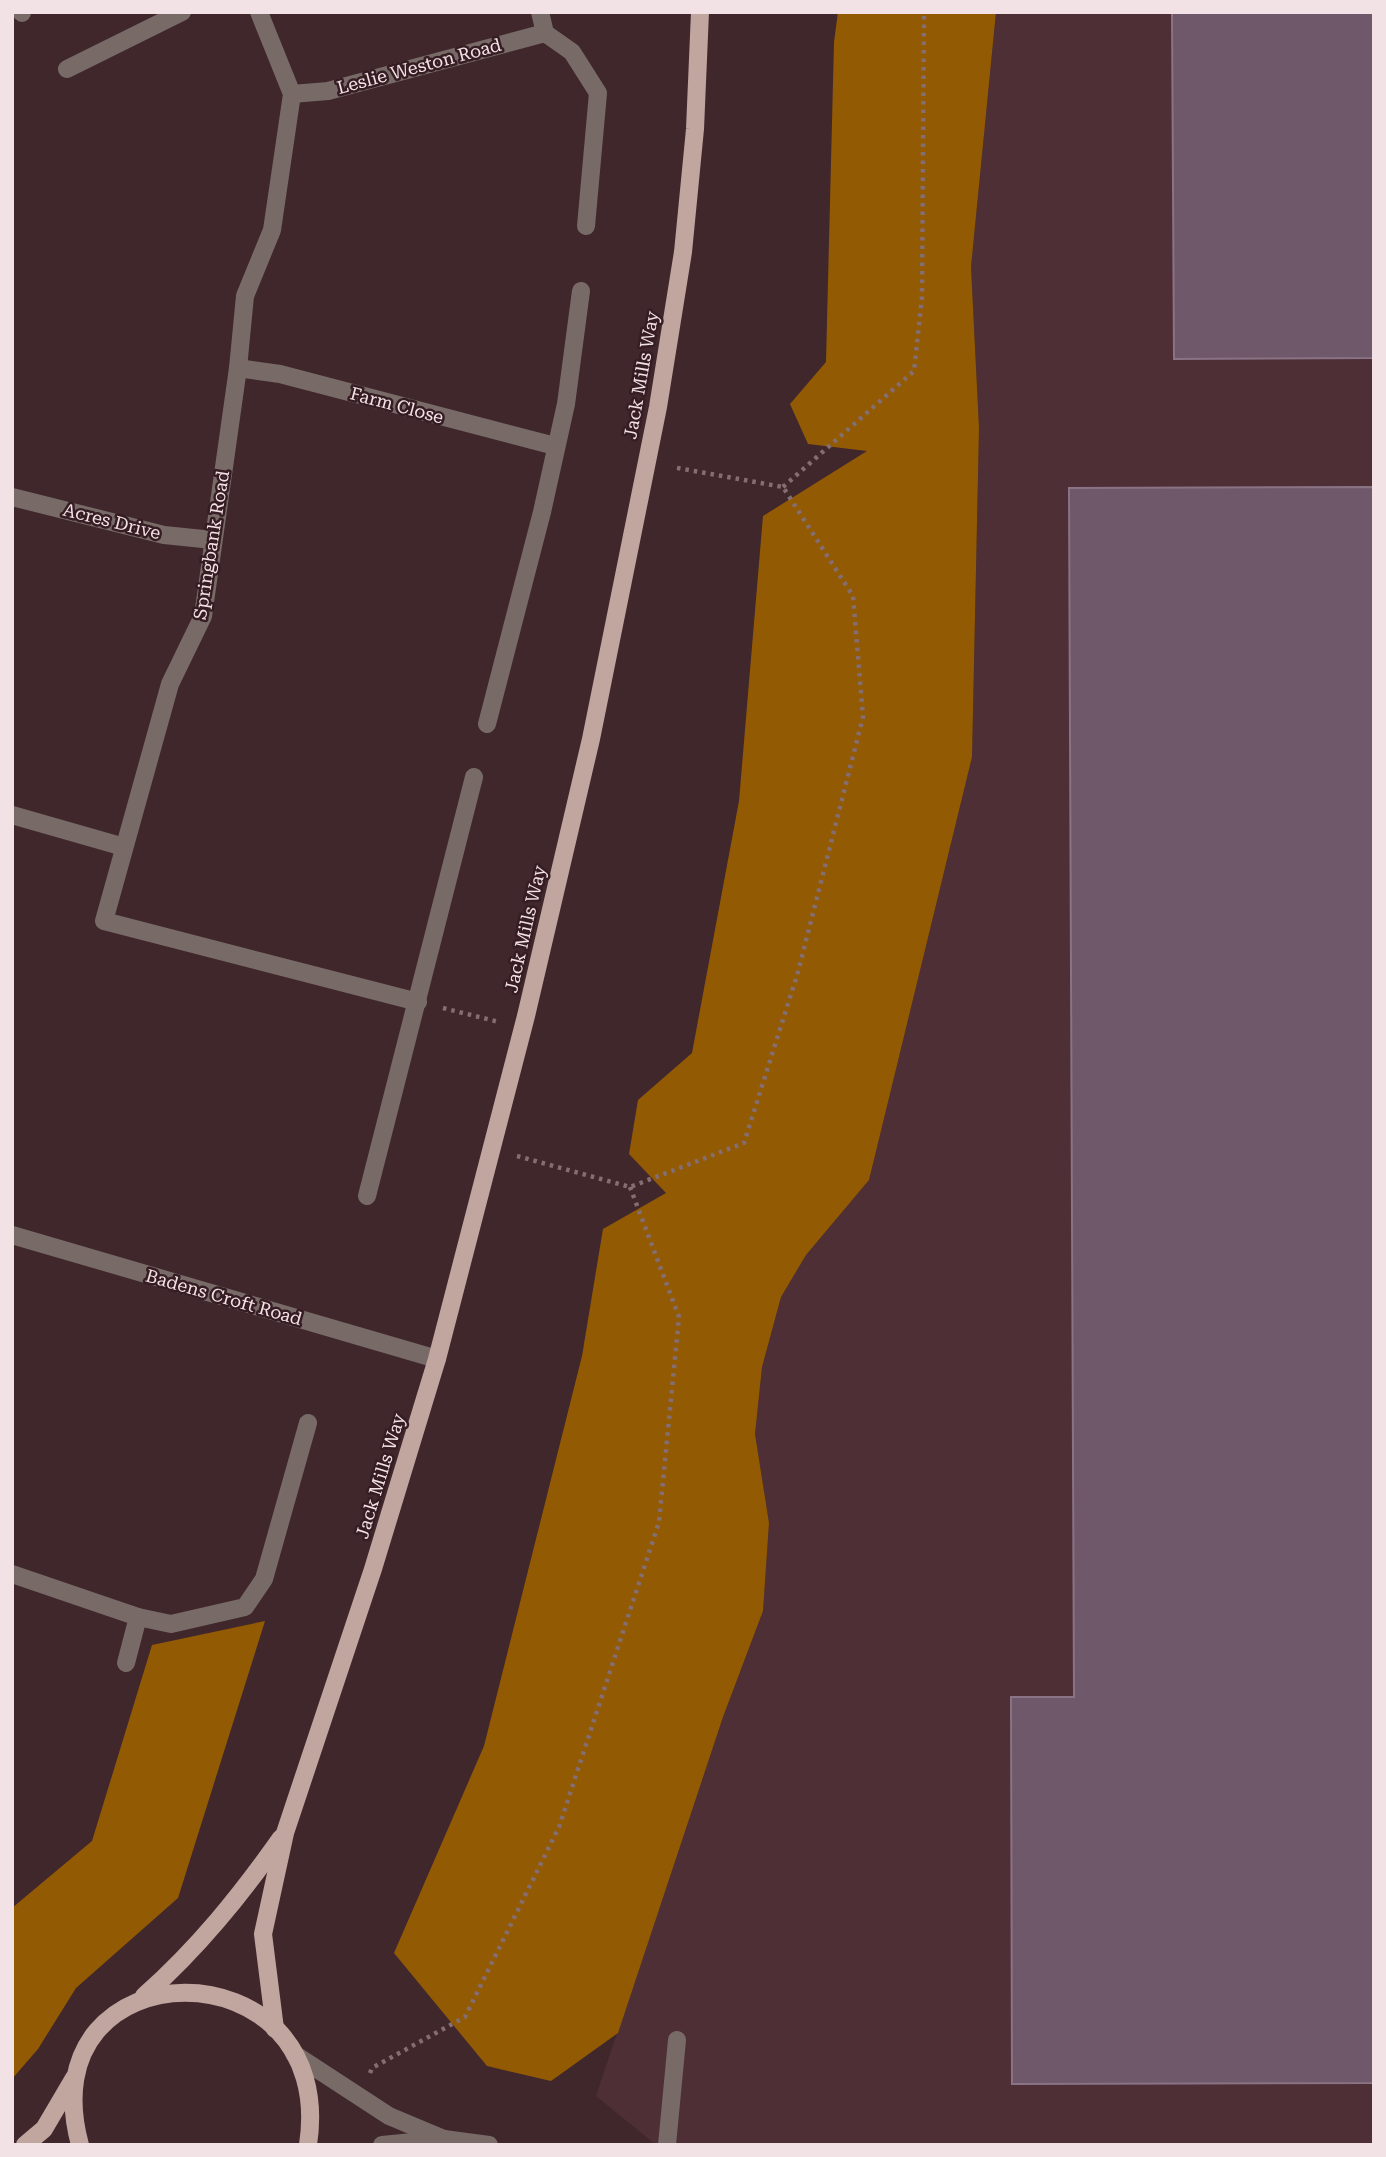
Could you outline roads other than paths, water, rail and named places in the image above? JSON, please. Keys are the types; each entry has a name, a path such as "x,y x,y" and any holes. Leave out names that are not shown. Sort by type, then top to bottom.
{"main road":[{"name":"Jack Mills Way","path":"275,2029 263,1934 285,1833 373,1569 437,1359 523,1028 591,739 647,463 683,252 695,129 700,12"},
{"name":"Jack Mills Way","path":"141,1998 186,1958 231,1908 285,1833"},
{"path":"24,2145 44,2129 76,2074 89,2043 111,2016 141,1998 175,1990 211,1993 248,2006 275,2029 294,2054 306,2087 311,2123 308,2145"},
{"path":"76,2074 72,2116 80,2145"}],"street":[{"path":"67,69 182,12"},
{"path":"259,12 292,94"},
{"path":"540,12 545,33 572,52 598,93 586,226"},
{"name":"Leslie Weston Road","path":"292,94 328,91 545,33"},
{"name":"Springbank Road","path":"292,94 272,230 246,296 239,368 203,616 170,684 141,796 104,921 418,1002"},
{"path":"487,724 542,512 566,404 581,291"},
{"name":"Farm Close","path":"239,368 280,374 555,446"},
{"name":"Acres Drive","path":"12,497 164,535 213,540"},
{"path":"367,1196 474,778"},
{"path":"12,815 124,847"},
{"name":"Badens Croft Road","path":"12,1235 437,1359"},
{"path":"12,1574 138,1616 171,1624 245,1607 264,1579 308,1423"},
{"path":"126,1663 138,1616"},
{"path":"667,2145 677,2040"},
{"path":"294,2054 389,2116 444,2140"},
{"path":"382,2145 444,2140 489,2145"}]}
